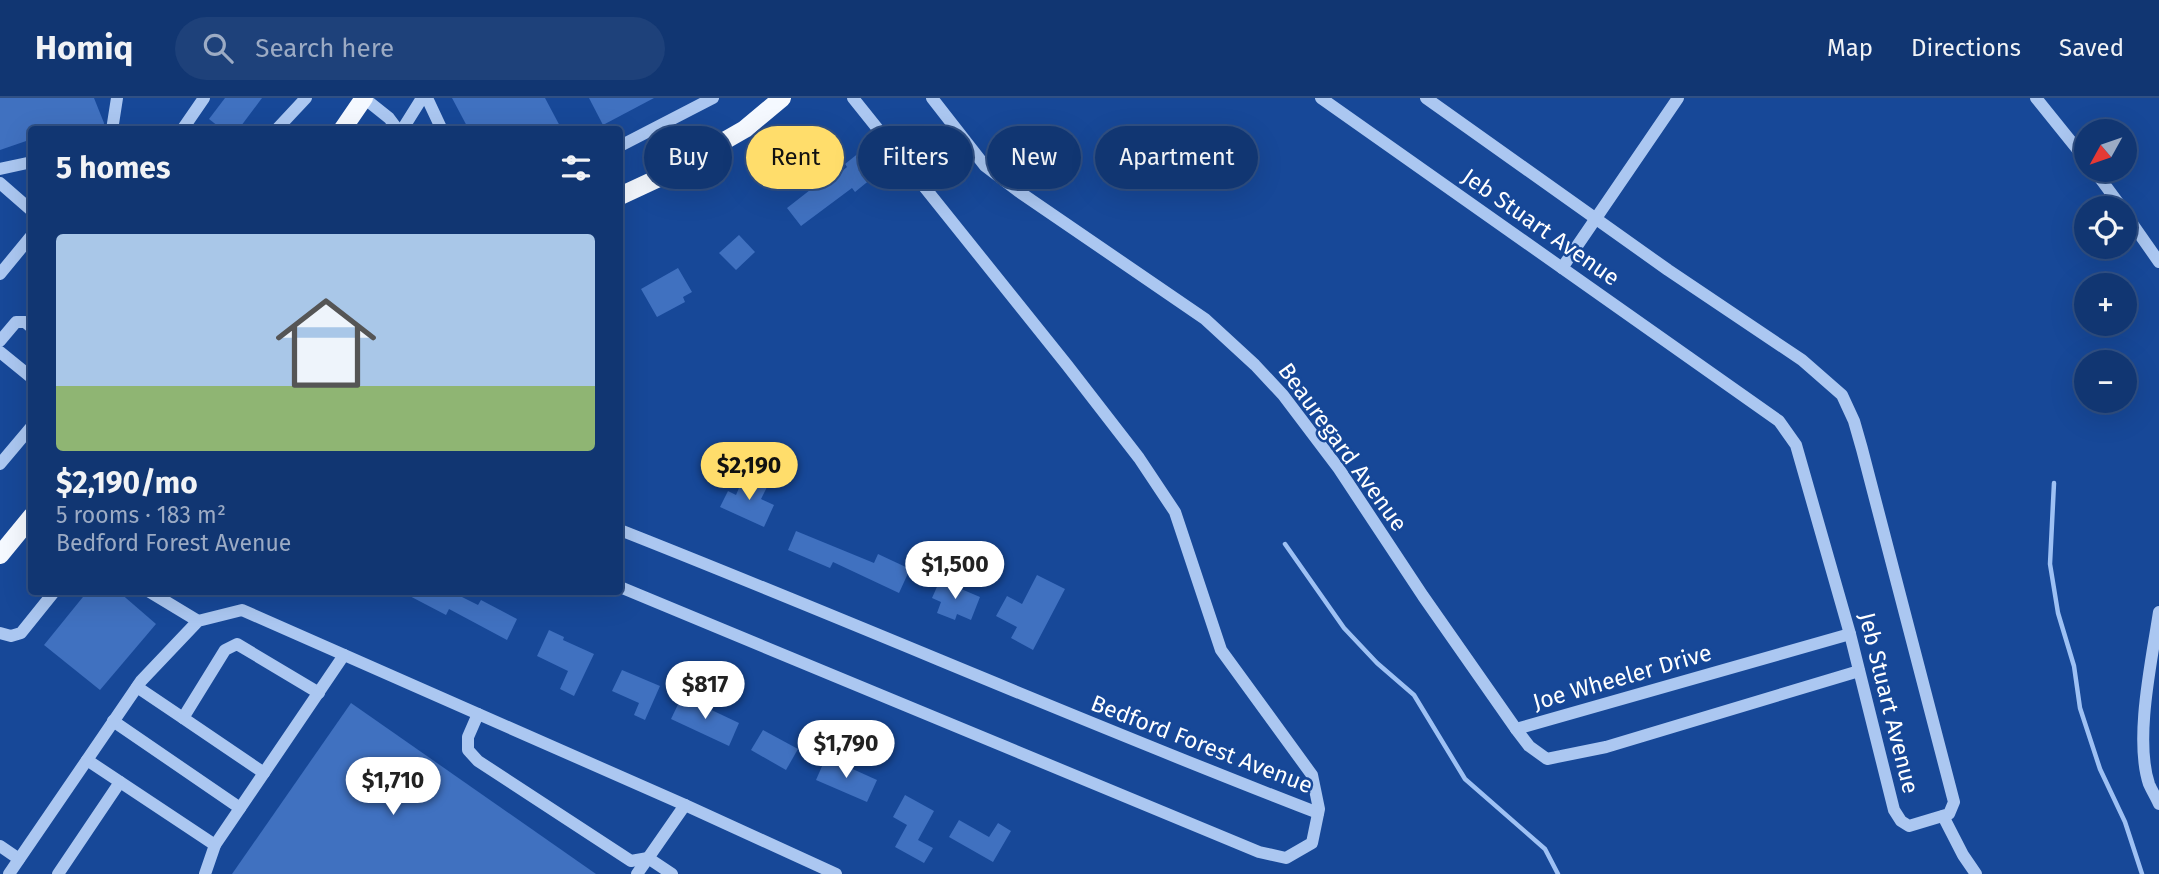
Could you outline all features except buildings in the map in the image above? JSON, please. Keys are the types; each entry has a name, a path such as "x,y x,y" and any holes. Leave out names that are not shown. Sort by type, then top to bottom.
{"main road":[{"path":"345,126 365,98"},
{"path":"623,195 663,176 745,129 775,100"},
{"path":"0,555 28,521"}],"street":[{"path":"113,126 117,98"},
{"path":"186,126 204,98"},
{"path":"280,126 306,98"},
{"path":"365,98 396,126"},
{"path":"403,126 425,98 440,126"},
{"path":"623,144 713,98"},
{"path":"853,98 1091,396 1139,458 1175,512 1221,650 1312,775 1318,813"},
{"name":"Beauregard Avenue","path":"932,98 985,166 1205,319 1283,394 1339,469 1516,729"},
{"name":"Jeb Stuart Avenue","path":"1321,98 1779,421 1797,445 1850,634 1894,810 1901,821 1909,826 1949,814 1954,802 1862,449 1854,421 1842,395 1802,359 1596,219 1426,98"},
{"path":"1562,268 1678,98"},
{"path":"2036,98 2074,145"},
{"path":"0,169 28,163"},
{"path":"0,183 28,208"},
{"path":"2137,230 2159,262"},
{"path":"0,274 28,240"},
{"path":"0,341 16,322 28,325"},
{"path":"0,352 28,375"},
{"path":"0,464 5,451 28,430"},
{"name":"Bedford Forest Avenue","path":"623,531 733,574 1163,753 1318,813 1312,843 1286,858 1259,852 623,588"},
{"path":"0,633 11,636 21,633 52,595"},
{"path":"155,595 198,621"},
{"path":"9,874 137,687 198,621 242,610 835,874"},
{"path":"2159,612 2146,701 2144,749 2149,783 2159,804"},
{"name":"Joe Wheeler Drive","path":"1850,634 1516,729 1529,746 1547,759 1606,747 1859,671"},
{"path":"183,718 225,650 231,645 237,644 246,648 318,693"},
{"path":"205,874 215,845 344,655"},
{"path":"137,687 264,773"},
{"path":"478,714 468,737 468,750 478,761 631,861 648,858 672,874"},
{"path":"113,721 240,808"},
{"path":"86,760 215,845"},
{"path":"58,874 120,782"},
{"path":"637,874 685,805"},
{"path":"1943,816 1976,874"},
{"path":"0,846 19,859"}],"waterway":[{"path":"2054,483 2050,564 2058,613 2074,666 2080,708 2100,769 2125,822 2142,874"},
{"path":"1285,544 1344,628 1377,663 1414,695 1465,779 1545,849 1558,874"}]}
